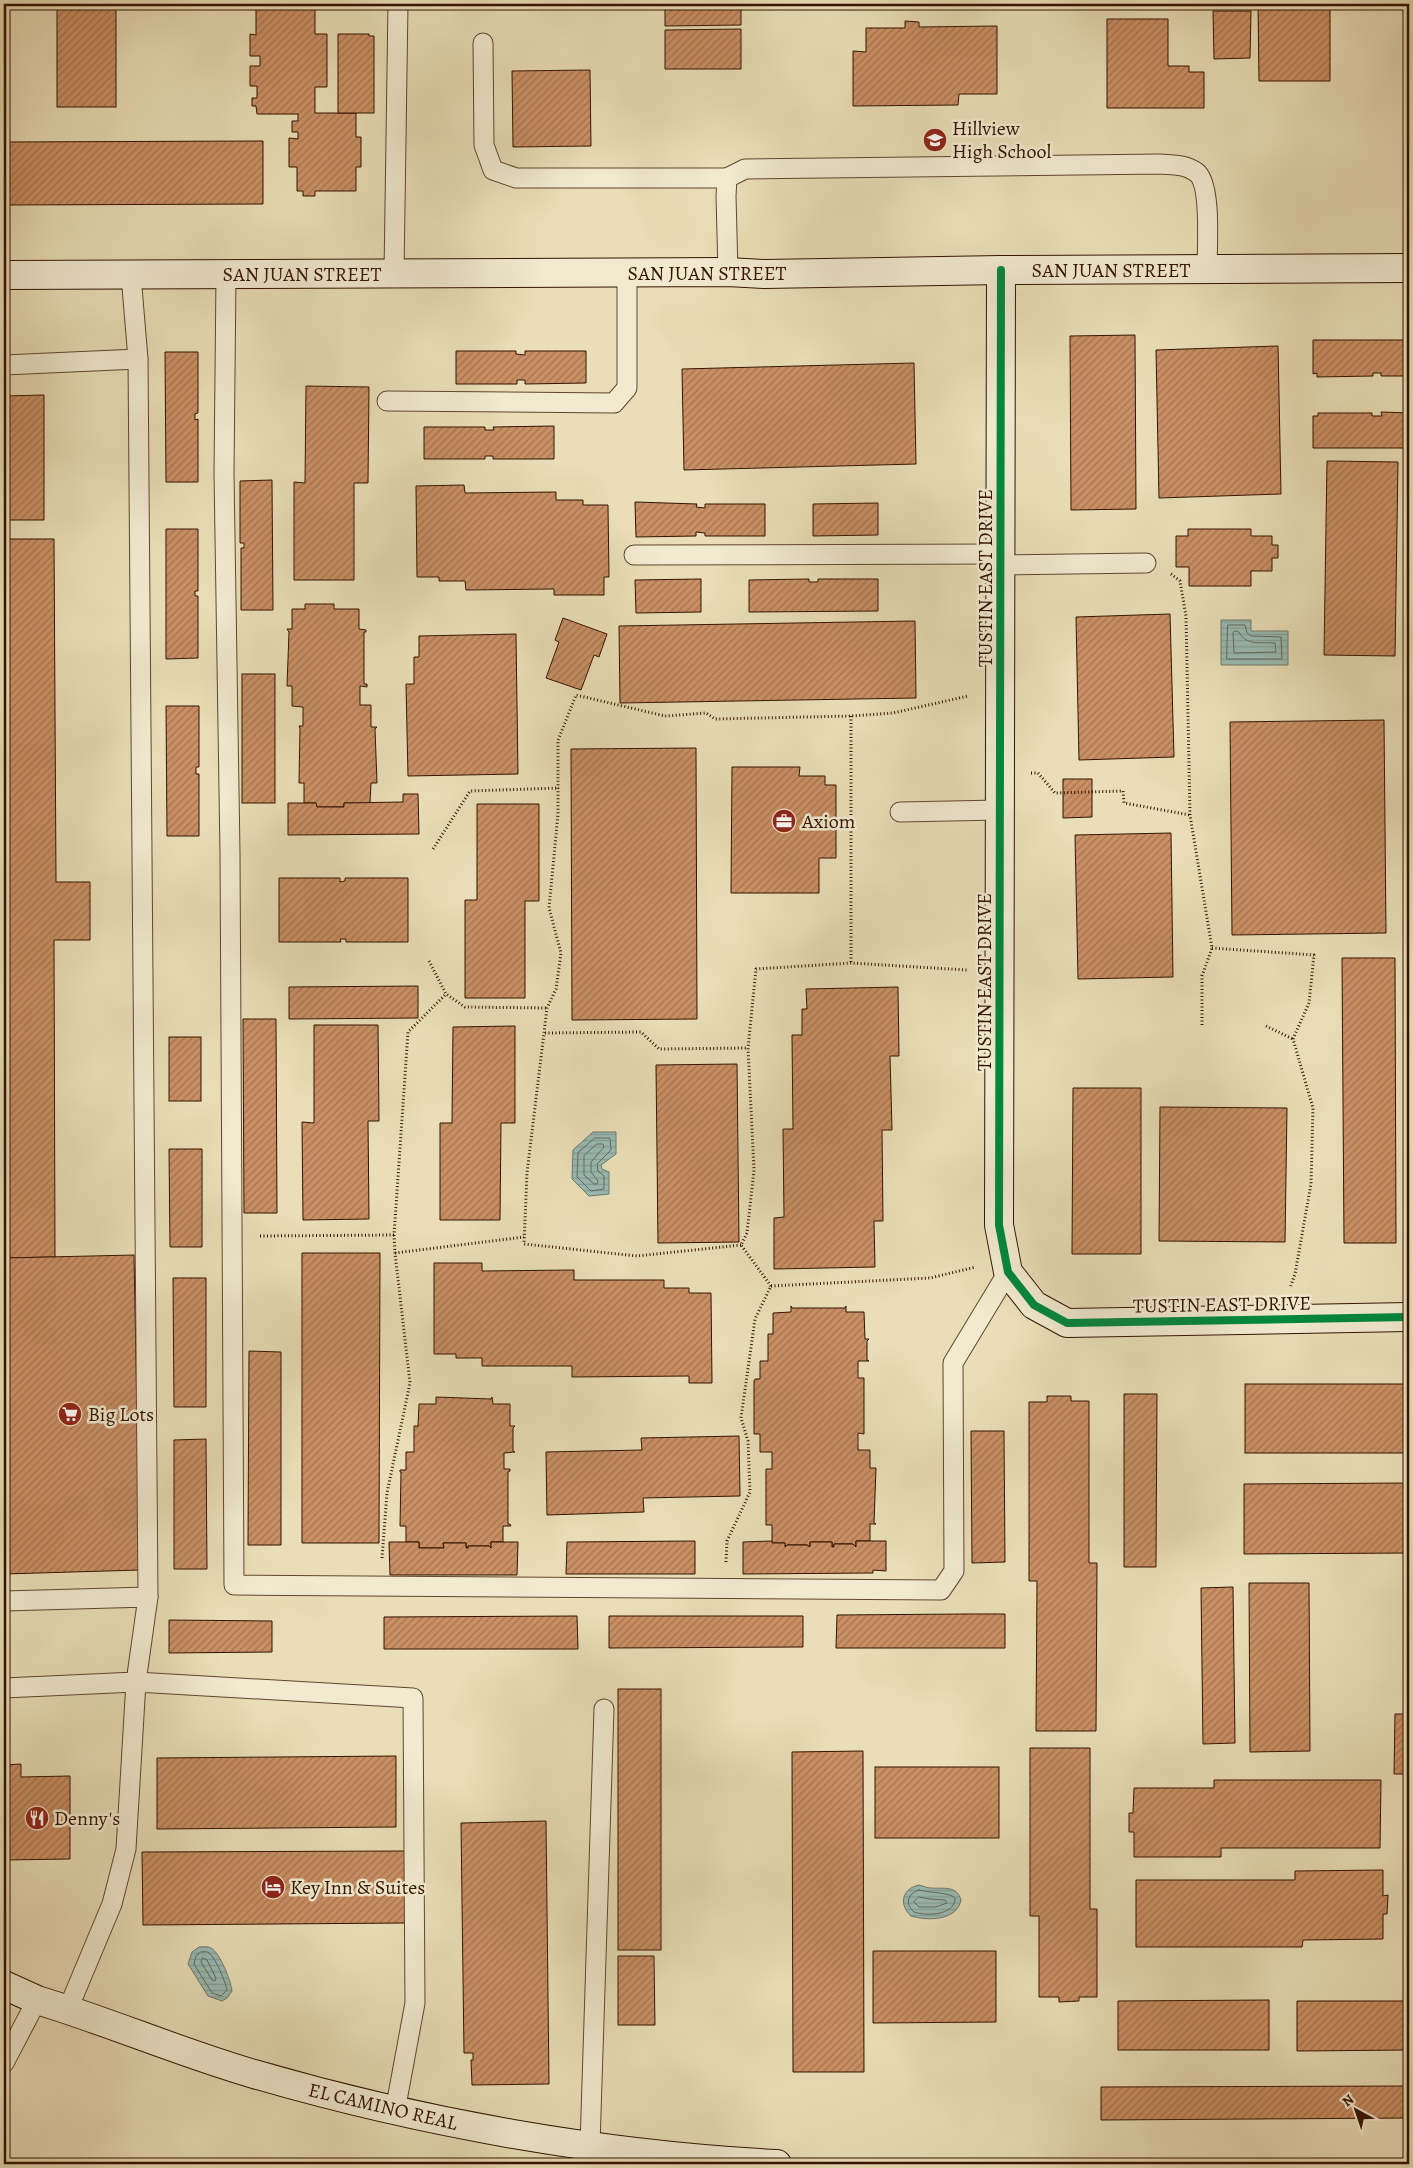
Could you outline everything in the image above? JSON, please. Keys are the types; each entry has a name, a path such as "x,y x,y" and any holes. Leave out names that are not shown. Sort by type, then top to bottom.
{"main road":[{"name":"SAN JUAN STREET","path":"4,276 627,272 764,274 1001,270 1409,268"},
{"name":"TUSTIN EAST DRIVE","path":"1001,270 999,1225 1006,1266 1034,1306 1067,1323 1409,1317"},
{"name":"EL CAMINO REAL","path":"4,1985 37,2000 68,2009 253,2074 395,2111 469,2126 590,2145 726,2162 777,2164"}],"lane":[{"path":"394,274 398,4"},
{"path":"483,44 484,145 493,170 516,178 727,178 745,169 1185,165 1198,173 1206,187 1207,269"},
{"path":"727,178 728,272"},
{"path":"387,401 614,403 627,388 627,272"},
{"path":"68,2009 112,1904 126,1849 136,1682 148,1597 138,359 131,275"},
{"path":"226,275 224,473 234,1585 942,1590 954,1571 953,1363 1006,1266"},
{"path":"4,365 138,359"},
{"path":"634,555 1146,564"},
{"path":"900,812 1000,810"},
{"path":"4,1601 148,1597"},
{"path":"4,1688 136,1682 413,1698 415,2003 395,2111"},
{"path":"590,2145 604,1709"},
{"path":"4,2062 37,2000"}],"path":[{"path":"1146,564 1166,571 1180,581 1186,616 1190,815 1212,948 1202,976 1202,1027"},
{"path":"740,1245 636,1256 524,1244 527,1173 547,1008 556,989 561,953 549,908 558,814 558,740 576,695 665,716 706,713 715,719 851,716 893,713 1001,688"},
{"path":"851,716 851,963"},
{"path":"1000,771 1038,773 1055,793 1123,791 1124,803 1190,815"},
{"path":"433,849 470,792 558,788"},
{"path":"1212,948 1314,955 1309,1003 1293,1039 1313,1108 1311,1184 1295,1274 1278,1319"},
{"path":"429,960 446,994 466,1008 547,1008"},
{"path":"740,1245 746,1233 754,1170 748,1048 756,968 851,963 1000,972"},
{"path":"380,1586 387,1493 410,1382 394,1235 408,1032 446,994"},
{"path":"1266,1026 1293,1039"},
{"path":"545,1033 641,1032 659,1049 748,1048"},
{"path":"232,1236 394,1235"},
{"path":"395,1253 524,1236"},
{"path":"740,1245 771,1286"},
{"path":"771,1286 930,1278 1006,1266"},
{"path":"724,1588 727,1541 750,1492 748,1441 741,1418 755,1319 771,1286"}],"water":[{"path":"1221,620 1251,620 1251,631 1288,631 1288,665 1221,665"},
{"path":"593,1132 616,1132 616,1154 601,1165 602,1169 609,1172 609,1194 589,1196 572,1179 573,1150"},
{"path":"919,1885 953,1890 959,1895 961,1900 958,1907 948,1916 941,1918 925,1919 911,1916 905,1907 905,1894 908,1890"},
{"path":"199,1947 211,1948 218,1955 230,1981 232,1991 222,2001 208,1996 188,1964 192,1952"}],"building":[{"path":"57,4 116,4 116,107 57,107"},
{"path":"665,4 741,4 741,25 665,26"},
{"path":"774,4 848,4 848,5 774,6"},
{"path":"903,4 976,4 976,6 903,6"},
{"path":"1258,4 1330,4 1330,81 1259,81"},
{"path":"256,7 315,7 315,34 327,34 327,87 315,87 315,113 356,113 356,137 361,137 361,167 356,167 356,191 315,191 315,196 303,196 303,191 297,191 297,167 289,167 289,138 298,139 298,132 292,132 292,121 298,121 298,114 257,114 256,106 252,106 252,98 257,98 257,86 250,86 250,66 260,66 260,56 250,56 250,34 256,35"},
{"path":"1213,11 1251,11 1250,58 1214,59"},
{"path":"1107,19 1168,19 1168,66 1189,66 1189,72 1204,72 1204,108 1107,108"},
{"path":"905,21 919,22 919,27 997,26 997,94 959,94 958,105 853,106 853,51 866,52 866,28 905,28"},
{"path":"741,29 741,69 665,69 665,30"},
{"path":"338,34 369,34 369,36 374,36 374,113 338,113"},
{"path":"590,70 591,146 513,147 512,71"},
{"path":"263,141 263,204 4,205 4,142"},
{"path":"1135,335 1136,509 1071,510 1070,336"},
{"path":"1313,340 1409,340 1409,376 1381,376 1381,373 1373,373 1373,376 1317,377 1317,373 1313,374"},
{"path":"1278,346 1281,494 1159,498 1156,350"},
{"path":"456,351 516,351 516,354 525,355 525,351 586,351 586,383 525,384 525,380 517,380 517,384 456,384"},
{"path":"165,352 198,352 198,413 195,414 195,420 198,419 198,482 166,482"},
{"path":"914,363 916,464 684,470 682,369"},
{"path":"306,386 369,387 368,483 354,483 354,580 294,580 294,482 305,483"},
{"path":"44,395 44,520 4,520 4,396"},
{"path":"1381,412 1409,413 1409,448 1313,448 1313,416 1318,416 1318,413 1372,413 1372,416 1382,416"},
{"path":"554,426 554,459 493,459 493,456 485,456 485,459 424,459 424,427 485,427 485,430 494,430 493,427"},
{"path":"1327,461 1398,462 1395,656 1324,655"},
{"path":"272,480 273,610 241,610 241,548 244,548 244,543 240,543 240,481"},
{"path":"464,485 465,493 556,492 556,500 583,500 583,505 608,505 609,577 604,577 604,595 554,595 554,589 466,590 465,581 439,581 439,577 417,577 416,486"},
{"path":"635,502 697,504 696,507 705,508 705,504 765,504 765,536 705,536 705,533 696,532 696,536 636,537"},
{"path":"878,503 878,535 813,536 813,504"},
{"path":"166,529 198,529 198,591 195,591 195,596 198,596 198,658 166,659"},
{"path":"1188,529 1251,529 1251,536 1272,536 1272,545 1278,545 1278,558 1272,558 1272,571 1251,571 1251,586 1189,586 1189,567 1176,567 1176,536 1188,536"},
{"path":"4,539 54,539 56,882 90,882 90,940 54,940 55,1257 4,1258"},
{"path":"701,579 701,612 636,613 635,580"},
{"path":"809,579 809,582 818,582 818,579 878,579 878,611 749,612 749,580"},
{"path":"305,604 334,604 334,609 359,609 359,629 366,630 364,632 364,684 367,684 367,687 360,686 360,705 371,705 371,727 377,727 375,729 377,783 371,783 370,803 344,803 344,807 317,807 316,803 304,803 304,783 299,783 299,726 303,726 303,707 292,706 292,686 287,686 289,632 287,629 292,629 292,609 305,609"},
{"path":"1170,614 1174,757 1079,760 1076,617"},
{"path":"563,618 607,634 599,657 594,655 581,690 546,678 559,642 555,640"},
{"path":"915,621 916,698 620,703 619,626"},
{"path":"516,634 518,774 408,776 406,684 414,684 414,657 419,657 419,636"},
{"path":"242,674 275,674 275,803 242,803"},
{"path":"166,706 199,706 199,767 196,767 196,774 199,774 199,836 167,836"},
{"path":"1384,720 1386,933 1232,935 1230,722"},
{"path":"696,748 697,1019 572,1020 571,749"},
{"name":"Axiom","path":"732,767 800,767 799,776 825,776 825,785 836,785 836,858 819,858 819,893 731,893"},
{"path":"1063,779 1092,779 1092,817 1063,818"},
{"path":"403,794 418,794 419,834 288,835 288,803 316,803 317,807 344,807 344,803 403,802"},
{"path":"477,804 539,804 539,901 525,901 525,998 465,998 465,900 477,900"},
{"path":"1171,833 1173,977 1078,979 1075,835"},
{"path":"279,878 340,878 340,882 345,881 345,878 408,878 408,942 346,942 346,939 340,939 341,942 279,942"},
{"path":"1342,958 1395,958 1396,1243 1344,1243"},
{"path":"418,986 418,1018 289,1019 289,987"},
{"path":"898,987 899,1056 890,1056 892,1130 882,1130 883,1221 874,1221 875,1267 774,1269 774,1218 784,1217 783,1129 793,1129 792,1035 802,1035 802,1009 807,1009 806,989"},
{"path":"243,1019 276,1019 277,1213 244,1213"},
{"path":"314,1025 378,1025 379,1121 368,1121 369,1219 303,1220 302,1122 314,1123"},
{"path":"515,1026 515,1123 501,1123 500,1220 440,1220 440,1123 452,1123 453,1027"},
{"path":"169,1037 201,1037 201,1101 169,1101"},
{"path":"737,1064 739,1242 658,1243 656,1065"},
{"path":"1073,1088 1141,1088 1141,1254 1072,1254"},
{"path":"1160,1107 1287,1108 1285,1242 1159,1241"},
{"path":"169,1149 202,1149 202,1247 170,1247"},
{"path":"302,1253 380,1253 379,1543 302,1543"},
{"name":"Big Lots","path":"134,1255 140,1570 4,1574 4,1258"},
{"path":"434,1263 482,1263 482,1271 574,1270 574,1280 664,1280 664,1288 689,1288 689,1293 711,1293 712,1383 689,1383 689,1376 572,1377 572,1366 482,1366 482,1358 456,1358 456,1354 434,1354"},
{"path":"173,1278 206,1278 206,1407 174,1407"},
{"path":"791,1306 792,1308 845,1308 846,1306 846,1312 864,1312 865,1339 869,1339 867,1341 867,1360 869,1361 858,1361 858,1378 864,1378 864,1434 858,1433 858,1450 870,1450 870,1468 876,1468 874,1523 876,1524 870,1524 870,1541 856,1541 856,1547 853,1544 834,1544 834,1547 832,1547 832,1542 810,1542 810,1547 807,1545 787,1545 785,1547 785,1543 772,1543 772,1525 766,1525 766,1469 772,1469 772,1452 760,1452 760,1434 754,1434 754,1381 755,1379 760,1379 760,1361 768,1361 768,1334 773,1334 773,1313 791,1312"},
{"path":"249,1351 281,1352 281,1545 248,1545"},
{"path":"1245,1384 1409,1384 1409,1453 1245,1453"},
{"path":"1124,1394 1157,1394 1156,1567 1124,1567"},
{"path":"1047,1396 1071,1396 1071,1401 1089,1401 1089,1563 1097,1563 1096,1731 1036,1731 1037,1581 1029,1581 1029,1402 1047,1402"},
{"path":"436,1397 491,1399 492,1397 493,1404 510,1404 510,1426 515,1426 513,1428 513,1451 515,1452 504,1453 504,1469 510,1469 508,1472 508,1524 511,1526 503,1526 503,1542 491,1542 491,1548 489,1546 468,1546 466,1548 466,1543 443,1543 444,1548 419,1548 419,1542 406,1542 406,1526 400,1526 400,1470 406,1470 406,1452 414,1452 414,1426 418,1426 419,1404 436,1404"},
{"path":"971,1431 1004,1431 1005,1562 972,1563"},
{"path":"739,1436 740,1496 643,1498 644,1512 547,1515 546,1452 642,1450 641,1438"},
{"path":"206,1439 207,1569 174,1569 174,1440"},
{"path":"1409,1483 1409,1553 1244,1554 1244,1484"},
{"path":"695,1541 695,1574 566,1574 567,1542"},
{"path":"772,1541 772,1543 785,1543 785,1547 787,1545 807,1545 810,1547 810,1542 832,1542 832,1547 834,1547 834,1544 853,1544 856,1547 856,1541 886,1541 886,1571 873,1570 873,1573 743,1574 743,1542"},
{"path":"389,1542 419,1542 419,1548 444,1548 443,1543 466,1543 466,1548 468,1546 489,1546 491,1548 491,1542 518,1542 517,1575 390,1575"},
{"path":"1249,1583 1309,1583 1310,1751 1250,1752"},
{"path":"1233,1587 1235,1743 1203,1744 1201,1588"},
{"path":"1005,1614 1005,1648 836,1648 837,1615"},
{"path":"577,1616 578,1649 384,1649 384,1617"},
{"path":"609,1616 803,1616 803,1647 609,1648"},
{"path":"169,1620 272,1621 272,1652 169,1653"},
{"path":"618,1689 661,1689 661,1950 618,1950"},
{"path":"1395,1714 1409,1714 1409,1774 1394,1774"},
{"path":"1030,1748 1090,1748 1090,1909 1097,1909 1097,1997 1079,1997 1079,2001 1059,2002 1059,1997 1039,1997 1039,1916 1030,1916"},
{"path":"863,1751 864,2072 793,2072 792,1752"},
{"name":"Key Inn & Suites","path":"396,1756 396,1827 157,1829 157,1758"},
{"name":"Denny's","path":"21,1764 21,1777 70,1776 70,1859 4,1860 4,1765"},
{"path":"875,1767 999,1767 999,1838 875,1838"},
{"path":"1214,1780 1381,1780 1380,1848 1221,1848 1221,1857 1134,1857 1134,1832 1129,1832 1129,1813 1133,1813 1134,1788 1214,1788"},
{"path":"546,1821 549,2084 472,2085 471,2060 473,2060 473,2053 464,2053 461,1823"},
{"name":"Key Inn & Suites","path":"405,1851 405,1923 143,1925 142,1852"},
{"path":"1383,1870 1383,1896 1388,1895 1387,1914 1383,1914 1383,1939 1303,1940 1302,1947 1136,1947 1136,1880 1295,1880 1295,1871"},
{"path":"873,1951 996,1951 996,2022 873,2023"},
{"path":"618,1956 654,1956 655,2025 618,2025"},
{"path":"1269,2000 1269,2050 1118,2050 1118,2001"},
{"path":"1297,2001 1409,2001 1409,2050 1297,2051"},
{"path":"1409,2086 1409,2118 1101,2120 1101,2087"}],"cycle path":[{"path":"1001,270 999,1225 1008,1272 1034,1305 1067,1323 1409,1317"}],"place":[{"name":"Hillview High School","path":"935,140"},
{"name":"Axiom","path":"784,821"},
{"name":"Big Lots","path":"70,1414"},
{"name":"Denny's","path":"37,1818"},
{"name":"Key Inn & Suites","path":"273,1887"}]}
